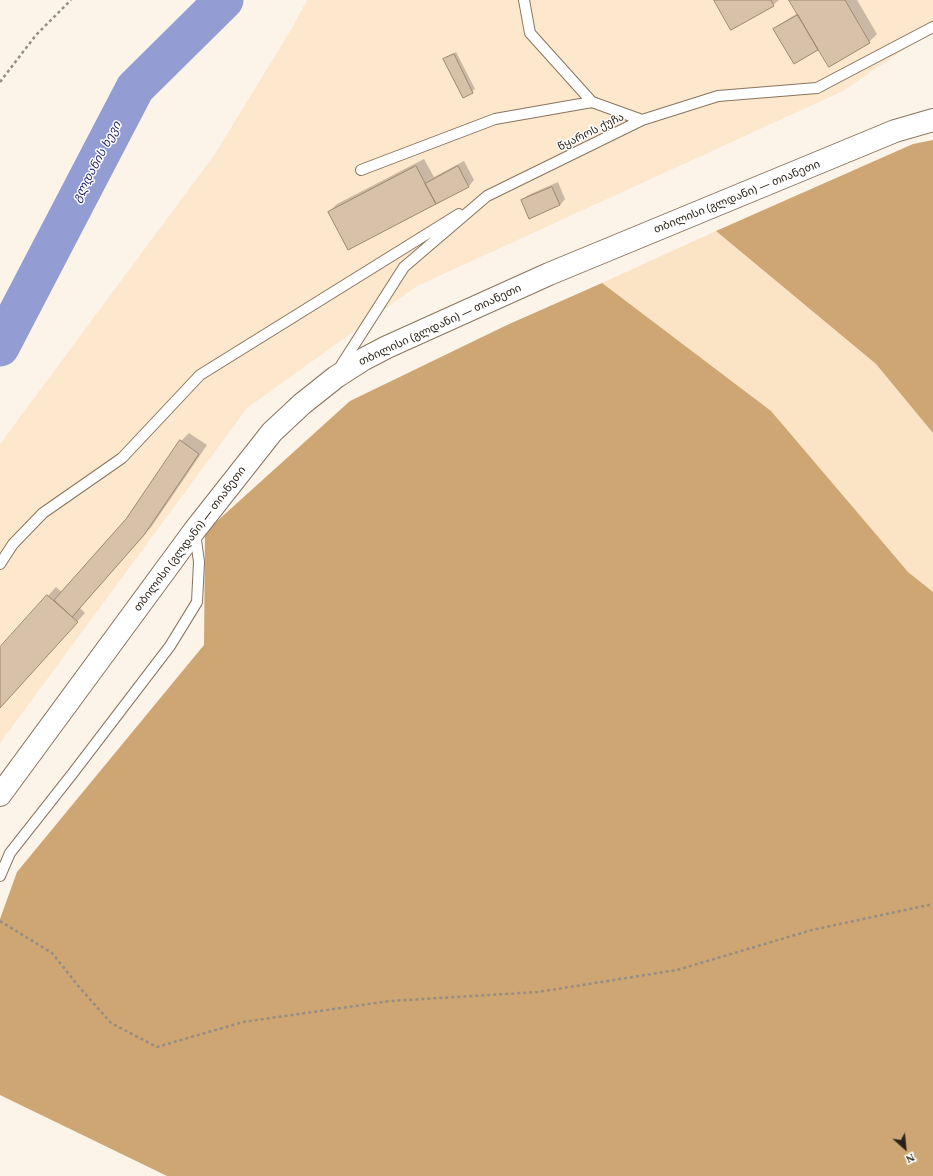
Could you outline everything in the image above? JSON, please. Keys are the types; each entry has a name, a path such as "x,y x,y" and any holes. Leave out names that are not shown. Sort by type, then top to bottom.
{"main road":[{"name":"თბილისი (გლდანი) — თიანეთი","path":"0,795 194,531 272,432 302,404 336,377 364,359 387,347 549,274 895,131 933,120"}],"lane":[{"path":"524,0 530,33 592,102 642,120"},
{"name":"წყაროს ქუჩა","path":"336,377 342,364 404,267 487,196 642,120 718,96 817,88 933,27"},
{"path":"361,170 496,119 592,102"},
{"path":"0,564 13,544 43,513 122,458 200,375 487,196"},
{"path":"0,876 10,853 170,646 197,602 199,562 194,531"}],"path":[{"path":"0,82 36,35 71,0"},
{"path":"0,921 52,953 111,1023 157,1047 243,1022 390,1001 538,992 678,970 812,930 933,904"}],"shaded area":[{"path":"307,0 933,0 933,30 843,91 417,286 247,408 0,743 0,444 215,154 292,28"},
{"path":"933,140 933,433 876,364 716,231 913,144"},
{"path":"716,231 876,364 933,433 933,592 908,572 602,283"},
{"path":"602,283 771,411 908,572 933,592 933,1176 167,1176 0,1095 0,919 17,872 204,645 205,532 350,401 507,325"}],"building":[{"path":"714,0 771,0 774,6 731,30"},
{"path":"789,0 845,0 870,43 829,67"},
{"path":"798,15 818,50 794,64 773,29"},
{"path":"454,54 473,93 463,98 443,59"},
{"path":"416,166 436,204 348,250 328,212"},
{"path":"458,166 469,187 436,204 425,184"},
{"path":"552,187 560,205 529,219 521,200"},
{"path":"180,440 199,454 144,535 72,617 54,600 126,519"},
{"path":"47,595 78,622 0,708 0,647"}],"waterway":[{"name":"გლდანის ხევი","path":"0,347 135,88 224,0"}]}
